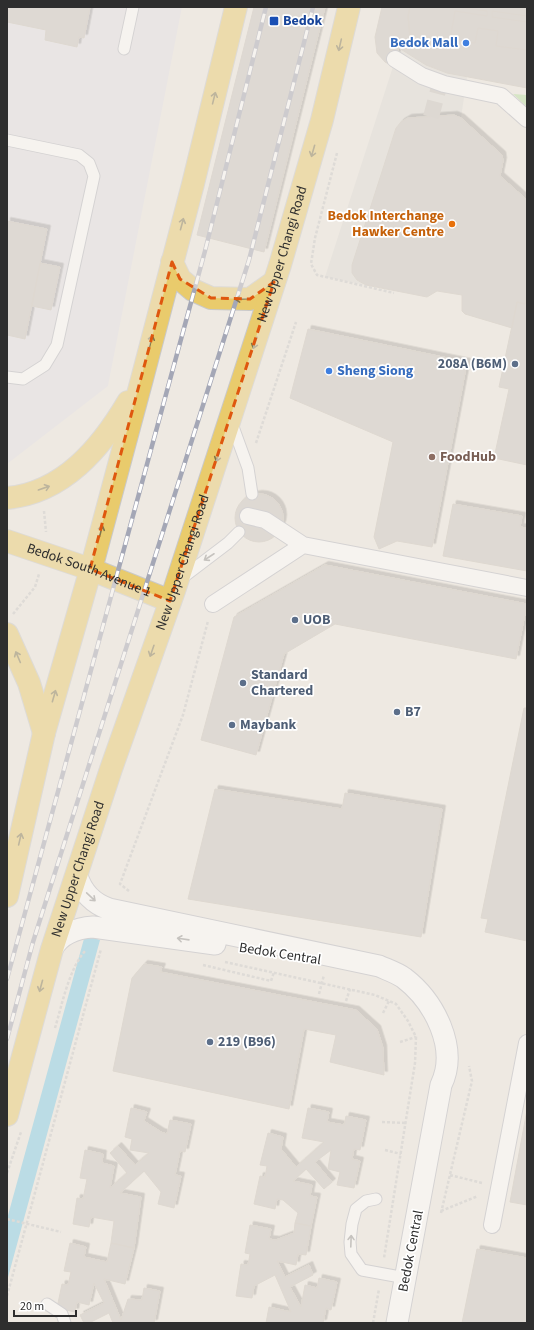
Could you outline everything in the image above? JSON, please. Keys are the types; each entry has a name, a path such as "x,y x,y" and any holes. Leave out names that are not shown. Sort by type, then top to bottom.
{"main road":[{"path":"7,896 44,733 142,379 193,184 236,7"},
{"name":"New Upper Changi Road","path":"7,1115 52,949 111,769 173,593 274,282 322,120 349,7"},
{"path":"172,262 180,279 193,290 211,298 250,299 274,282"},
{"path":"7,498 19,497 53,485 75,470 111,430 142,379"},
{"name":"Bedok South Avenue 1","path":"7,541 173,593"},
{"path":"7,634 29,683 44,733"}],"street":[{"path":"395,59 422,76 444,84 501,96 527,119"},
{"path":"248,516 265,520 303,545 527,588"},
{"path":"213,604 303,545"},
{"name":"Bedok Central","path":"77,876 86,893 95,902 105,908 371,964 399,975 414,987 425,999 441,1028 446,1052 445,1076 441,1085 398,1323"},
{"name":"Bedok Central","path":"52,949 59,940 69,933 81,928 93,927 291,954 377,973 391,979 410,992 428,1016 438,1044 438,1076 441,1085"},
{"path":"492,1226 527,1043"}],"lane":[{"path":"124,49 133,7"},
{"path":"7,140 79,155 89,163 94,176 58,345 45,365 23,379 7,378"},
{"path":"230,419 237,443 248,468 252,494"},
{"path":"173,593 195,567 228,544 239,532"},
{"path":"376,1199 366,1201 356,1209 352,1224 350,1242 351,1254 362,1270 406,1278"},
{"path":"47,1304 62,1314 65,1323"}],"path":[{"path":"338,149 315,238 311,264 317,275 394,293"},
{"path":"248,468 296,322"},
{"path":"131,893 120,884 183,715 213,604"},
{"path":"7,1296 25,1223 102,947"},
{"path":"221,962 274,972 375,995 396,1004 416,1036 415,1063 373,1323"},
{"path":"197,964 271,981 274,972"},
{"path":"319,994 322,983"},
{"path":"346,1001 350,989"},
{"path":"383,1014 389,1001"},
{"path":"400,1042 416,1036"},
{"path":"440,1216 472,1081 468,1061"},
{"path":"382,1122 406,1123"},
{"path":"385,1150 400,1154"},
{"path":"450,1175 499,1187"},
{"path":"441,1211 499,1187"},
{"path":"7,1219 61,1232"}],"highlighted area":[{"path":"172,262 180,279 211,298 250,299 274,282 170,601 90,569"}],"shaded area":[{"path":"7,7 182,7 108,386 7,464"},
{"path":"399,48 426,65 447,73 467,77 461,118 454,115 408,118 401,122 396,128 357,280 366,285 325,277"}],"green space":[{"path":"513,94 527,95 527,107"}],"water":[{"path":"85,935 100,940 7,1281 7,1219"}],"building":[{"path":"7,7 90,7 84,38 79,37 77,47 45,40 46,30 7,22"},
{"path":"254,7 325,7 264,252 197,235"},
{"path":"382,7 410,7 408,16 410,37 399,48 395,59 395,67 385,62 377,53 375,37"},
{"name":"Bedok Mall","path":"410,7 527,7 527,88 447,73 426,65 399,48 410,37 408,16"},
{"path":"460,7 527,7 527,16 492,11 492,17 527,22 527,50 496,46 498,31 478,28 475,43 450,40 455,11 487,16 487,11"},
{"path":"454,115 461,118 502,155 503,161 500,176 527,200 527,294 525,304 517,302 512,328 465,314 462,311 462,295 437,291 427,297 366,285 357,280 352,273 352,265 396,128 401,122 408,118"},
{"path":"7,221 47,229 25,339 7,335"},
{"path":"40,263 60,267 51,310 32,306"},
{"name":"208A (B6M)","path":"527,294 527,465 494,458 509,389 499,387 517,302 525,304"},
{"path":"308,329 467,362 432,547 397,541 379,549 374,537 393,442 290,398"},
{"path":"254,494 264,494 273,498 279,504 282,509 282,527 273,538 264,542 254,542 245,538 239,532 235,523 235,513 239,504 245,498"},
{"path":"453,504 522,516 520,527 527,528 527,571 443,556"},
{"path":"325,565 527,604 516,659 335,624 284,654 256,755 201,740 234,617"},
{"path":"524,708 527,708 527,941 485,932 488,919 481,918"},
{"path":"215,789 342,809 345,793 442,809 421,937 188,899"},
{"name":"219 (B96)","path":"144,964 162,967 160,972 356,1010 377,1029 383,1048 384,1075 330,1062 336,1035 304,1029 289,1109 113,1071 132,978"},
{"path":"131,1108 147,1112 144,1121 161,1132 167,1134 170,1120 191,1124 185,1152 180,1151 175,1175 181,1176 174,1208 158,1204 161,1192 144,1171 120,1193 141,1197 134,1248 111,1243 114,1221 91,1217 89,1227 73,1224 77,1198 83,1199 87,1179 80,1178 85,1150 103,1154 102,1163 114,1166 110,1188 127,1173 110,1153 118,1146 135,1165 149,1153 130,1150 132,1139 125,1137"},
{"path":"308,1108 329,1112 327,1122 344,1125 346,1116 366,1120 360,1150 354,1149 352,1159 360,1161 354,1188 337,1185 340,1172 328,1169 331,1150 315,1162 332,1182 324,1189 306,1169 293,1181 312,1185 310,1196 317,1197 311,1226 295,1223 298,1213 283,1200 277,1199 275,1209 254,1204 260,1176 265,1177 267,1166 260,1165 268,1133 283,1137 281,1149 296,1167 324,1142 302,1138"},
{"path":"527,1110 527,1205 510,1202"},
{"path":"295,1223 311,1226 306,1255 298,1254 296,1265 277,1261 285,1277 309,1265 313,1275 290,1287 301,1307 305,1285 317,1288 319,1278 337,1282 331,1310 326,1308 323,1323 266,1323 269,1307 291,1312 275,1275 254,1286 252,1298 236,1296 241,1264 248,1265 250,1254 245,1253 250,1225 271,1229 269,1239 276,1240 294,1233"},
{"path":"70,1243 86,1247 84,1257 107,1262 111,1243 134,1248 125,1284 104,1279 121,1320 128,1299 142,1300 144,1288 160,1291 154,1323 113,1323 109,1313 89,1323 84,1323 80,1315 104,1303 94,1283 89,1305 77,1302 75,1312 57,1308 62,1284 68,1285 71,1272 64,1271"},
{"path":"477,1249 527,1258 527,1323 462,1323"}],"tunnel":[{"path":"431,117 443,72"}],"railway":[{"path":"7,979 205,251 266,7"},
{"path":"7,1039 33,942 249,260 313,7"}],"place":[{"name":"Bedok","path":"274,21"},
{"name":"Bedok Mall","path":"466,43"},
{"name":"Bedok Interchange Hawker Centre","path":"452,224"},
{"name":"208A (B6M)","path":"515,364"},
{"name":"Sheng Siong","path":"329,371"},
{"name":"FoodHub","path":"432,457"},
{"name":"UOB","path":"295,620"},
{"name":"Standard Chartered","path":"243,683"},
{"name":"B7","path":"397,712"},
{"name":"Maybank","path":"232,725"},
{"name":"219 (B96)","path":"210,1042"}]}
